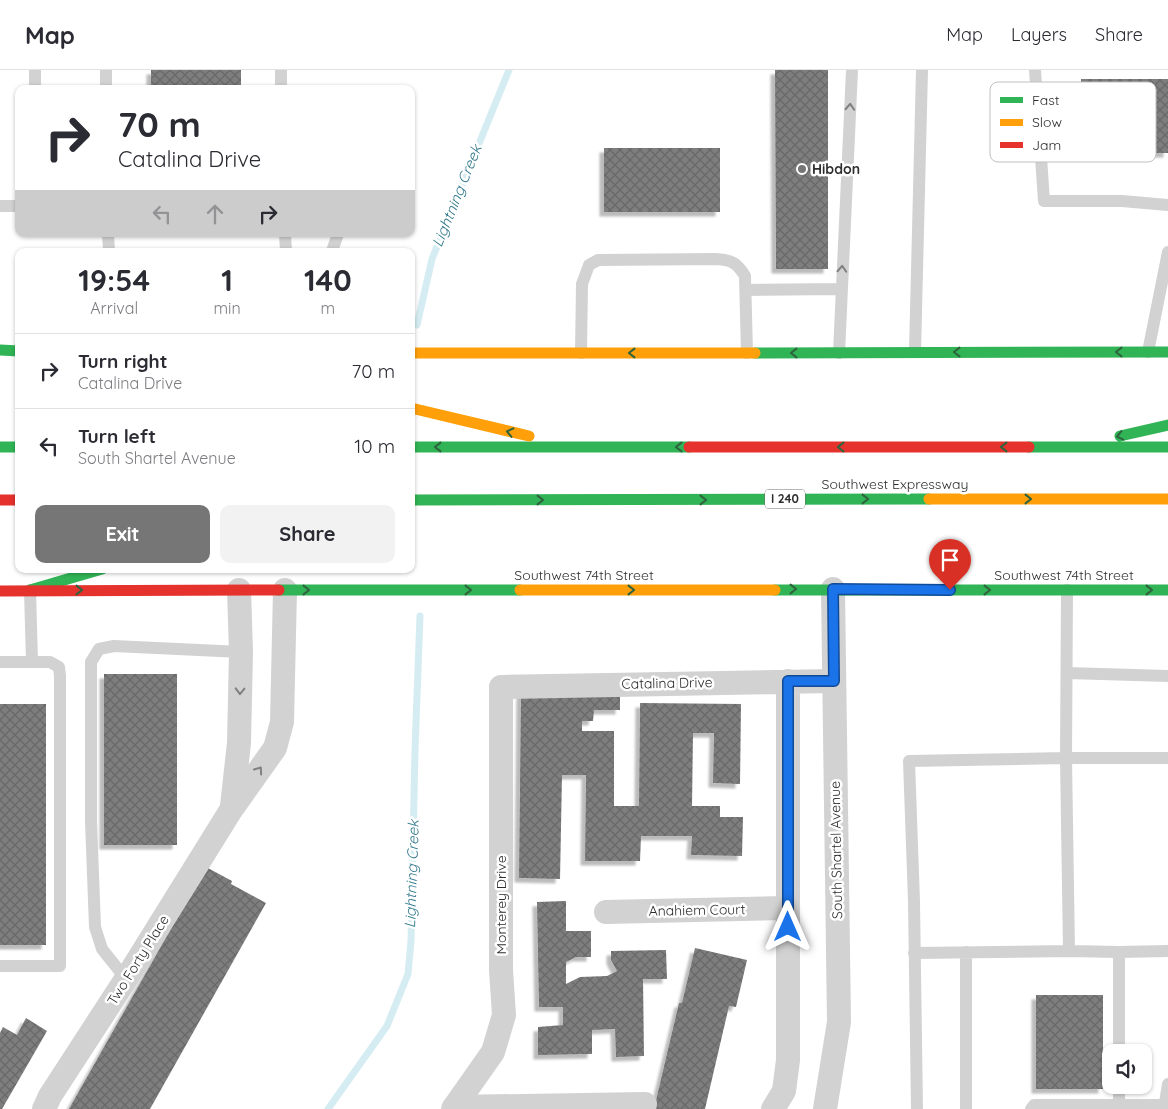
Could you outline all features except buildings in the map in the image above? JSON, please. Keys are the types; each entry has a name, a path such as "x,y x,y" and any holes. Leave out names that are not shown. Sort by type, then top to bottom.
{"main road":[{"path":"0,350 15,351"},
{"path":"415,353 1168,352"},
{"path":"415,409 575,447"},
{"path":"1070,447 1168,425"},
{"path":"0,447 15,447"},
{"path":"415,447 1168,447"},
{"path":"1079,498 1150,510"},
{"name":"Southwest Expressway","path":"415,500 1168,499"},
{"path":"0,500 15,500"},
{"path":"438,512 491,500"},
{"path":"30,590 88,573"},
{"name":"Southwest 74th Street","path":"0,591 1168,590"}],"street":[{"name":"South Shartel Avenue","path":"825,1109 839,1022 833,589"},
{"name":"Two Forty Place","path":"231,810 239,743 241,652 239,590"},
{"name":"Two Forty Place","path":"44,1109 50,1096 126,979 231,810 275,748 282,722 285,590"},
{"path":"772,1109 784,1091 788,1060 788,681"},
{"name":"Catalina Drive","path":"501,686 834,681"},
{"name":"Monterey Drive","path":"453,1108 493,1052 504,1015 501,970 501,686"},
{"name":"Anahiem Court","path":"606,912 788,908"},
{"path":"453,1108 645,1104"}],"lane":[{"path":"35,70 35,85"},
{"path":"106,70 106,85"},
{"path":"281,70 281,85"},
{"path":"839,353 852,70"},
{"path":"914,352 922,70"},
{"path":"1041,162 1044,200 1122,201 1168,205"},
{"path":"0,206 15,206"},
{"path":"1148,352 1168,252"},
{"path":"581,353 582,284 589,265 598,260 730,260 740,268 745,276 747,353"},
{"path":"746,290 842,289"},
{"path":"30,590 32,662"},
{"path":"1067,590 1066,758 1069,951"},
{"path":"126,979 102,949 95,927 91,820 91,662 99,649 114,646 241,652"},
{"path":"0,662 50,662 58,667 60,676 60,966 0,966"},
{"path":"1066,673 1168,676"},
{"path":"917,1109 909,761 1168,758"},
{"path":"914,953 1168,951"},
{"path":"966,952 966,1109"},
{"path":"1119,952 1119,1044"},
{"path":"1031,1109 1034,1105 1164,1107 1168,1084"},
{"path":"1119,1094 1120,1105"}],"waterway":[{"name":"Lightning Creek","path":"417,325 432,259 509,70"},
{"name":"Lightning Creek","path":"328,1109 387,1026 408,974 411,941 420,616"}],"traffic: fast":[{"path":"0,350 15,351"},
{"path":"755,353 1168,352"},
{"path":"1120,436 1168,425"},
{"path":"0,447 15,447"},
{"path":"415,447 689,447"},
{"path":"1029,447 1168,447"},
{"path":"415,500 929,499"},
{"path":"30,590 88,573"},
{"path":"279,590 520,590"},
{"path":"775,590 1168,590"}],"traffic: slow":[{"path":"415,353 755,353"},
{"path":"415,409 529,436"},
{"path":"929,499 1168,499"},
{"path":"520,590 775,590"}],"traffic: jam":[{"path":"689,447 1029,447"},
{"path":"0,500 15,500"},
{"path":"0,591 279,590"}],"place":[{"name":"Hibdon","path":"802,169"}],"route":[{"path":"788,927 788,681 834,681 833,589 950,590"}]}
